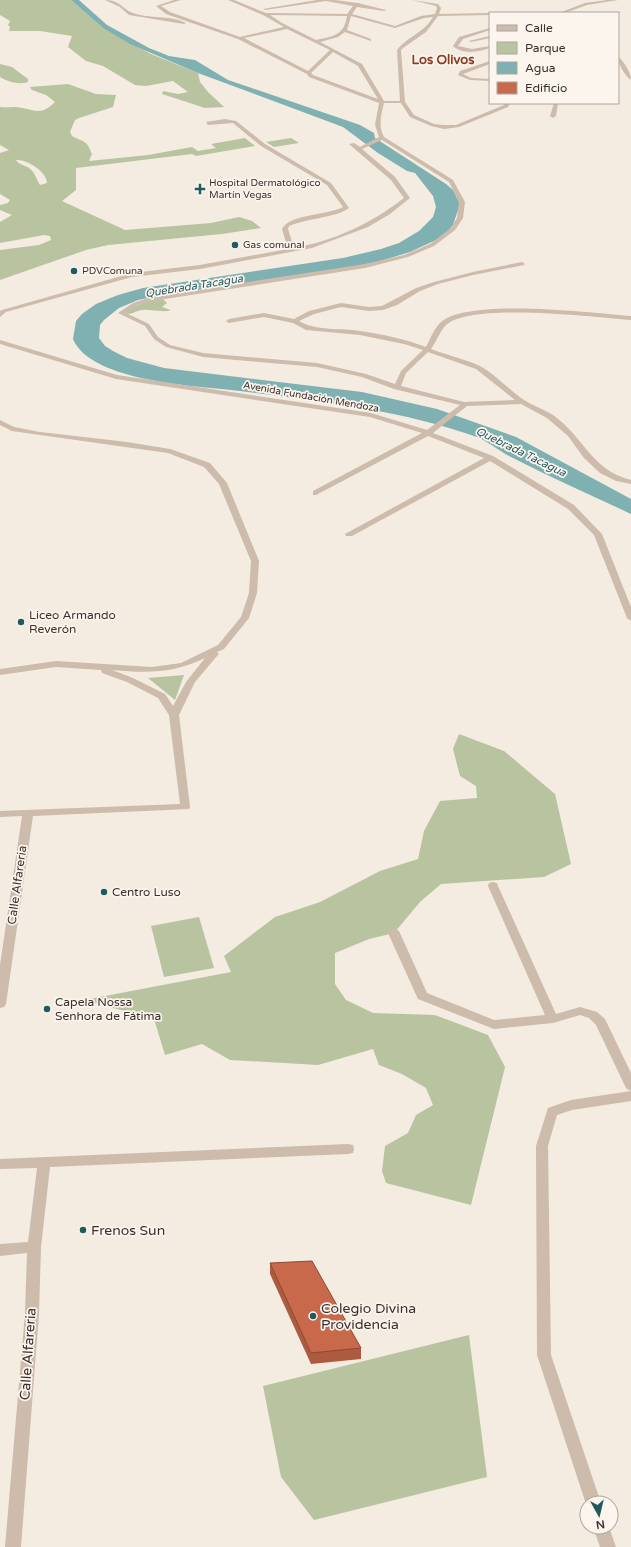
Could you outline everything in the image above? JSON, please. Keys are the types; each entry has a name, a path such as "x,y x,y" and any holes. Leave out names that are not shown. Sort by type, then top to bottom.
{"street":[{"path":"106,0 121,6 131,14 164,21 198,23"},
{"path":"179,0 158,6 168,13 240,38 322,81 382,102 403,102"},
{"path":"230,0 265,14 287,28 318,41 360,65 382,102 377,124 380,139 451,181 462,202 460,218 453,229 432,245 406,256 365,266 151,299 135,304 121,313 147,325 156,338 168,346 203,355 317,365 364,375 397,388 464,405 522,402"},
{"path":"255,11 326,0 358,4 384,10"},
{"path":"414,0 437,5 439,8 437,15 433,18 424,32 404,43 399,50 403,102 412,116 433,125 444,127 458,126 506,106 507,104"},
{"path":"564,12 586,4 616,0"},
{"path":"318,41 335,37 344,30 348,23 347,14 358,4"},
{"path":"265,14 347,14 395,27 400,27 408,22 422,17 437,15 489,14"},
{"path":"240,38 287,28"},
{"path":"489,29 461,38 455,46 463,50 484,50 489,48"},
{"path":"344,30 369,40"},
{"path":"459,42 489,37"},
{"path":"309,73 333,50"},
{"path":"619,59 624,64 627,75 631,79"},
{"path":"489,62 462,72 460,75 470,79 489,80"},
{"path":"553,116 556,104"},
{"path":"208,123 225,121 234,122 263,145 329,184 343,202 346,208 294,221 287,225 285,229 292,251"},
{"path":"352,144 363,147 380,139"},
{"path":"0,315 4,311 132,275 200,267 292,251 310,247 366,226 388,213 406,198 406,194 396,179 367,158 363,147"},
{"path":"295,321 300,316 339,305 357,306 368,309 382,308 421,288 453,277 522,264"},
{"path":"397,388 403,372 428,349 443,324 455,317 479,312 560,310 631,318"},
{"path":"229,321 264,315 295,321 306,328 360,333 406,342 478,368 522,402 538,408 556,420 572,434 587,456 603,471 619,479 631,482"},
{"name":"Avenida Fundación Mendoza","path":"0,342 116,377 371,415 428,433 490,458 571,507 598,534 631,618"},
{"path":"316,494 428,433 464,405"},
{"path":"0,422 12,429 40,434 127,444 170,451 208,465 223,483 254,561 253,593 245,618 221,647 202,665 188,683 174,715"},
{"path":"349,534 490,458"},
{"path":"0,672 56,664 95,668 152,670 183,665 221,647"},
{"path":"0,814 185,807 174,715 162,696 130,680 95,668"},
{"name":"Calle Alfareria","path":"0,1004 2,972 28,813"},
{"path":"493,886 553,1019"},
{"path":"394,933 422,996 464,1014 494,1025 553,1019 580,1012 593,1015 601,1022 631,1086"},
{"path":"590,1495 544,1355 542,1146 552,1112 571,1105 631,1096"},
{"path":"0,1164 348,1149"},
{"name":"Calle Alfareria","path":"13,1547 32,1313 34,1247 44,1161"},
{"path":"0,1250 34,1247"},
{"path":"604,1535 608,1547"}],"green space":[{"path":"0,0 71,0 103,28 151,54 198,73 200,82 224,107 205,108 162,94 163,91 178,94 188,92 173,81 146,86 135,85 103,66 86,61 68,47 72,36 40,31 9,31 10,27 8,25 10,21 0,15"},
{"path":"0,64 12,67 28,79 28,82 14,82 0,77"},
{"path":"68,84 96,94 116,95 113,107 75,120 70,132 72,136 85,142 88,146 92,154 89,161 148,155 192,147 198,151 216,148 211,144 245,138 255,146 196,156 192,154 76,168 76,190 62,201 125,230 211,223 239,217 252,221 261,228 222,234 108,245 86,250 0,280 0,250 39,245 51,240 50,236 44,235 0,243 0,222 12,215 0,210 0,205 8,203 10,200 0,194 0,153 9,150 0,145 0,107 16,107 41,111 50,107 55,102 46,95 32,90 30,87","holes":["16,160 20,160 36,167 44,175 47,183 40,185 31,170"]},
{"path":"291,138 299,143 274,147 266,142"},
{"path":"163,299 167,303 162,307 171,310 142,310 127,314 127,311 133,307 148,301"},
{"path":"184,675 175,700 148,678"},
{"path":"459,734 504,751 555,794 571,864 544,877 441,884 420,902 394,933 369,939 335,953 335,984 346,1000 373,1013 435,1015 488,1035 505,1067 471,1205 386,1183 382,1171 385,1146 408,1133 416,1115 433,1105 426,1088 402,1074 379,1065 373,1049 318,1065 230,1060 202,1044 165,1055 154,1019 84,1000 231,972 224,956 275,917 320,902 380,871 418,859 424,831 440,801 477,798 476,786 460,776 453,749"},
{"path":"199,917 214,968 164,977 151,926"},
{"path":"469,1335 487,1477 314,1520 281,1477 263,1386"}],"water":[{"name":"Quebrada Tacagua","path":"71,0 79,0 107,25 149,48 169,56 195,60 228,80 360,125 374,133 375,138 446,184 453,190 460,204 453,225 447,232 436,240 410,252 377,262 138,300 119,308 100,325 99,338 105,346 127,358 164,368 362,392 437,409 516,437 631,499 631,514 507,455 477,437 448,428 389,413 360,408 240,391 173,384 148,379 123,373 101,365 84,353 73,339 76,321 82,314 96,304 118,295 143,288 343,258 381,249 399,243 419,231 433,217 436,207 433,196 415,173 407,171 378,153 343,127 198,73 130,44 103,28"}],"building":[{"name":"Colegio Divina Providencia","path":"312,1261 361,1348 311,1353 270,1263"}],"place":[{"name":"Hospital Dermatológico Martín Vegas","path":"200,189"},
{"name":"Gas comunal","path":"235,245"},
{"name":"PDVComuna","path":"74,271"},
{"name":"Liceo Armando Reverón","path":"21,622"},
{"name":"Centro Luso","path":"104,892"},
{"name":"Capela Nossa Senhora de Fátima","path":"47,1009"},
{"name":"Frenos Sun","path":"83,1230"},
{"name":"Colegio Divina Providencia","path":"313,1316"}],"district":[{"name":"Los Olivos","path":"443,60"}]}
